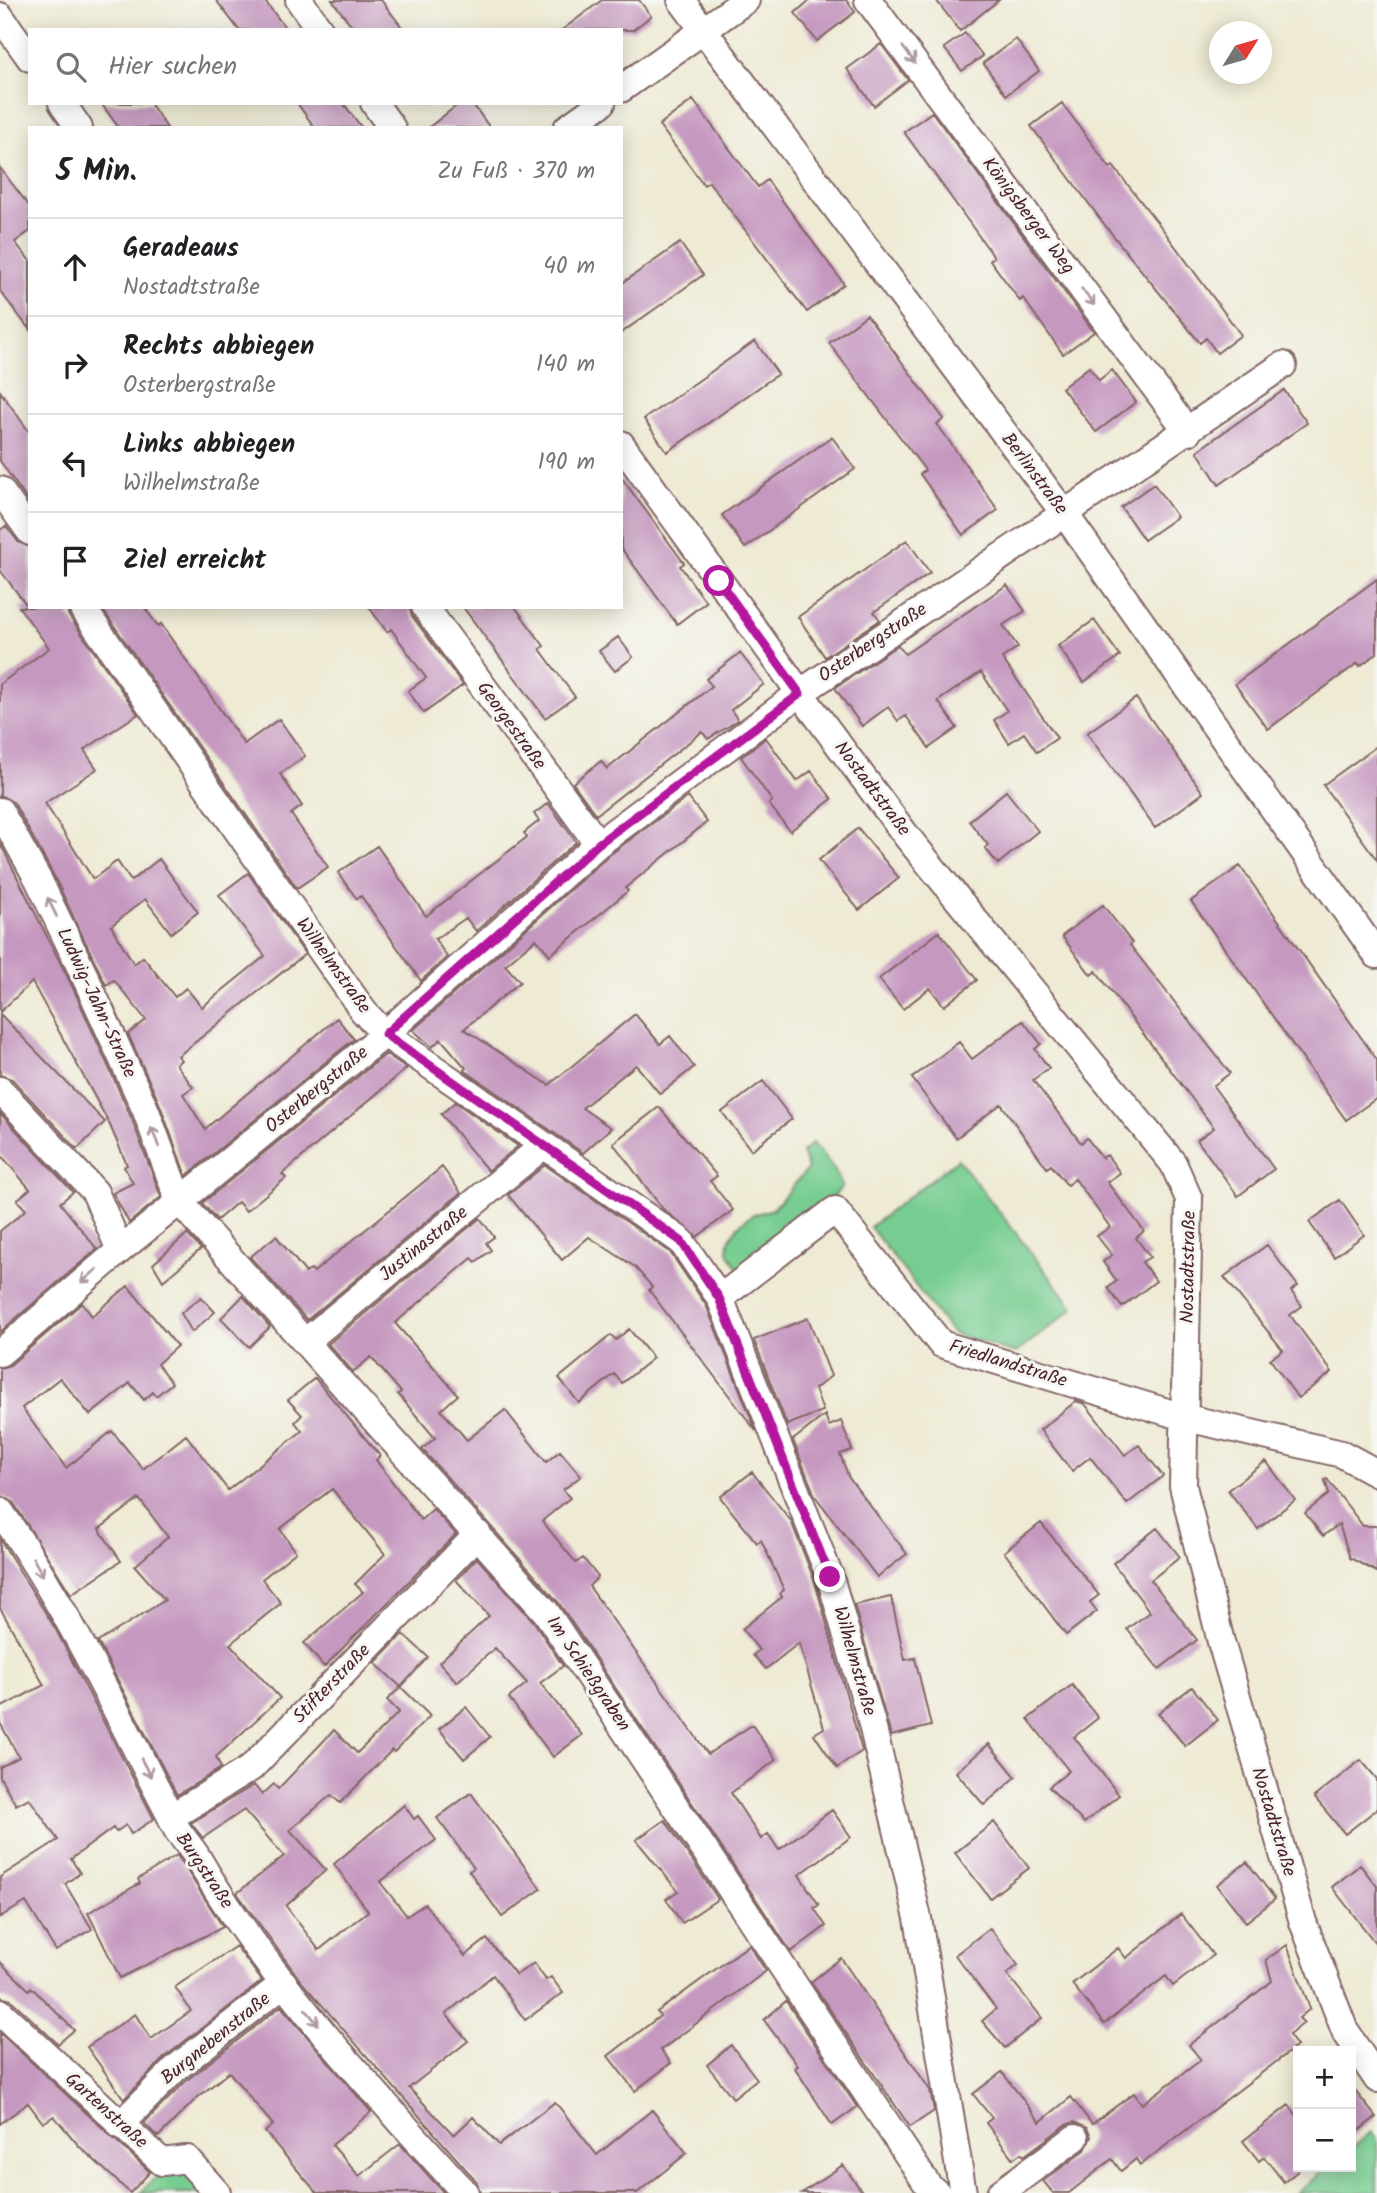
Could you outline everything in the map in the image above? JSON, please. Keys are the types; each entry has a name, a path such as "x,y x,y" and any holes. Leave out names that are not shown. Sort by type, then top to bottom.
{"street":[{"path":"299,0 319,28"},
{"name":"Berlinstraße","path":"681,0 1064,513 1377,954"},
{"path":"623,88 746,0"},
{"name":"Königsberger Weg","path":"868,0 1188,432"},
{"path":"0,16 28,55"},
{"path":"63,105 78,126"},
{"path":"375,105 391,126"},
{"path":"570,126 598,105"},
{"name":"Osterbergstraße","path":"0,1353 120,1250 385,1034 598,844 800,694 1283,365"},
{"name":"Nostadtstraße","path":"623,447 800,694 908,838 1173,1163 1189,1199 1187,1418 1183,1486 1221,1642 1265,1799 1322,1978 1345,2031 1377,2079"},
{"path":"0,490 28,529"},
{"name":"Wilhelmstraße","path":"83,609 364,1012 385,1034 681,1241 719,1298 830,1577 871,1720 918,1918 963,2193"},
{"name":"Georgestraße","path":"426,609 598,844"},
{"name":"Ludwig-Jahn-Straße","path":"0,811 39,881 88,981 146,1111 180,1201"},
{"path":"0,1090 95,1192 120,1250"},
{"name":"Justinastraße","path":"305,1342 543,1146"},
{"name":"Im Schießgraben","path":"180,1201 546,1612 929,2187 937,2193"},
{"name":"Friedlandstraße","path":"719,1298 835,1210 941,1344 1187,1418 1342,1454 1377,1474"},
{"name":"Burgstraße","path":"0,1511 31,1554 171,1817 174,1829 192,1848 215,1890 284,1983 465,2193"},
{"name":"Stifterstraße","path":"171,1817 251,1768 478,1534"},
{"name":"Burgnebenstraße","path":"120,2125 176,2068 284,1983"},
{"name":"Gartenstraße","path":"0,2012 163,2162 187,2159 217,2193"},
{"path":"1000,2193 1075,2138"}],"green space":[{"path":"813,1143 834,1169 842,1186 835,1195 740,1272 728,1252 729,1240 738,1226 752,1215 773,1209 808,1169 802,1152"},
{"path":"958,1159 1074,1308 1016,1353 952,1333 870,1227"},
{"path":"1371,2132 1377,2138 1377,2193 1296,2193 1322,2172 1356,2172 1356,2145"},
{"path":"189,2168 209,2193 140,2193 157,2176"}],"building":[{"path":"216,0 264,0 285,28 237,28"},
{"path":"332,0 381,0 402,28 353,28"},
{"path":"602,0 639,0 651,16 633,30 565,28"},
{"path":"810,0 846,0 855,12 817,41 795,13"},
{"path":"936,0 999,0 960,31"},
{"path":"965,33 983,56 962,71 944,48"},
{"path":"1016,39 1039,71 1006,95 983,63"},
{"path":"881,44 908,80 874,106 847,69"},
{"path":"693,100 758,187 767,180 844,284 807,312 709,182 704,185 659,125"},
{"path":"1062,103 1110,168 1113,166 1161,227 1241,335 1217,353 1206,338 1200,343 1107,228 1031,126"},
{"path":"102,105 151,105 166,126 118,126"},
{"path":"298,105 345,105 360,126 314,126"},
{"path":"457,105 473,105 489,126 431,126"},
{"path":"932,112 1094,332 1063,354 1023,298 1020,301 990,260 994,257 904,132"},
{"path":"0,168 28,204 28,232 15,242 28,258 28,327 0,291"},
{"path":"680,243 703,275 623,332 623,283"},
{"path":"867,315 944,419 937,424 998,510 963,535 920,474 925,470 829,343"},
{"path":"755,341 778,374 667,452 644,419"},
{"path":"1089,367 1099,380 1112,370 1136,402 1096,432 1062,388"},
{"path":"1284,390 1307,423 1219,485 1197,451"},
{"path":"0,391 28,430 28,501 0,461"},
{"path":"832,437 855,469 745,548 722,515"},
{"path":"623,480 684,563 680,566 706,602 677,624 623,551"},
{"path":"1154,484 1177,517 1144,540 1121,507"},
{"path":"6,526 18,542 28,546 28,607 0,570 0,530"},
{"path":"907,540 930,573 874,612 880,620 825,657 798,617"},
{"path":"1377,579 1377,653 1360,666 1358,663 1268,729 1235,684"},
{"path":"1007,585 1025,611 1003,625 1018,647 1002,658 1057,738 1037,752 1024,733 1009,743 994,720 1007,711 981,672 938,701 957,728 929,748 906,716 898,721 888,707 862,726 835,688 898,645 905,654"},
{"path":"19,607 67,609 138,714 84,750 97,769 45,803 93,879 117,861 131,881 159,859 198,912 171,933 145,899 111,926 134,964 143,957 175,997 186,988 202,1007 265,956 219,895 248,873 305,954 178,1056 181,1060 176,1064 193,1087 183,1094 205,1129 337,1018 354,1039 186,1176 160,1105 128,1034 146,1020 114,980 106,985 53,874 14,803 0,795 0,684 49,648"},
{"path":"102,609 145,609 158,626 161,624 244,744 279,719 305,756 280,774 302,806 291,814 328,867 297,888"},
{"path":"370,609 410,609 412,616 463,685 424,713 408,691 426,678 391,629 387,632"},
{"path":"464,609 516,609 544,646 540,649 575,697 545,718"},
{"path":"1094,620 1120,656 1084,682 1058,646"},
{"path":"618,637 633,657 615,671 599,651"},
{"path":"740,653 764,684 731,710 738,720 708,739 702,732 596,815 573,783 601,761 607,769 712,686 706,679"},
{"path":"1136,698 1203,793 1155,828 1087,733"},
{"path":"766,738 797,781 811,771 832,799 790,831 769,804 772,801 741,757"},
{"path":"1377,746 1377,860 1323,785"},
{"path":"1006,791 1038,831 998,864 985,848 988,845 969,821"},
{"path":"688,797 707,822 625,888 628,891 550,955 536,939 505,965 520,982 464,1029 549,1085 635,1014 660,1044 670,1036 694,1067 660,1094 636,1065 582,1108 611,1128 583,1153 464,1070 466,1068 441,1039 432,1047 413,1030 608,856"},
{"path":"548,803 576,842 476,931 466,918 435,939 447,957 421,981 361,896 357,899 338,873 377,846 426,916 527,837 524,833 539,821 534,814"},
{"path":"858,828 899,878 859,910 819,860"},
{"path":"0,843 73,988 131,1117 161,1197 129,1223 113,1193 133,1183 124,1167 127,1165 109,1123 32,982 0,1012"},
{"path":"1240,866 1377,1060 1377,1098 1346,1120 1191,901"},
{"path":"1103,905 1132,943 1130,945 1230,1073 1213,1086 1274,1169 1238,1196 1197,1140 1214,1128 1096,971 1091,975 1062,936"},
{"path":"939,932 977,980 944,1006 930,988 903,1009 879,979"},
{"path":"0,1014 105,1122 77,1149 12,1079 0,1075"},
{"path":"1023,1021 1041,1044 1035,1049 1049,1068 1033,1080 1081,1143 1087,1138 1102,1158 1107,1155 1120,1173 1107,1182 1144,1231 1136,1238 1150,1257 1142,1262 1156,1281 1122,1307 1108,1288 1117,1281 1103,1262 1112,1255 1097,1236 1110,1227 1075,1179 1067,1185 1051,1165 1047,1168 1001,1104 956,1138 912,1078 959,1042 972,1059"},
{"path":"386,1054 407,1068 282,1174 286,1178 246,1211 238,1202 217,1220 202,1203"},
{"path":"763,1081 792,1119 751,1150 722,1112"},
{"path":"455,1102 518,1146 488,1171 441,1114"},
{"path":"659,1107 717,1176 710,1181 733,1210 697,1237 663,1209 613,1143"},
{"path":"0,1113 73,1192 60,1203 97,1249 0,1332 0,1231 26,1210 17,1200 30,1189 0,1154"},
{"path":"545,1165 670,1252 706,1305 756,1431 649,1290 652,1287 635,1267 589,1237 562,1260 508,1195"},
{"path":"442,1167 461,1193 307,1320 250,1257 276,1236 306,1273 311,1269 314,1272"},
{"path":"1340,1200 1364,1235 1334,1257 1309,1222"},
{"path":"480,1218 494,1237 486,1243 491,1250 476,1262 472,1258 395,1323 458,1395 441,1410 467,1440 505,1410 546,1462 560,1451 581,1476 563,1490 570,1498 542,1521 576,1563 583,1558 598,1577 589,1586 708,1754 752,1725 776,1760 731,1793 761,1839 768,1834 779,1850 832,1810 851,1837 799,1875 819,1905 814,1908 826,1926 791,1952 559,1603 422,1449 435,1438 398,1394 401,1392 371,1357 353,1372 328,1344"},
{"path":"187,1234 201,1249 163,1281 153,1264"},
{"path":"1267,1245 1298,1286 1291,1291 1302,1306 1290,1315 1332,1372 1298,1398 1270,1359 1283,1350 1224,1277"},
{"path":"128,1286 177,1346 157,1364 172,1383 156,1396 153,1392 144,1400 130,1383 90,1415 60,1378 22,1408 66,1468 112,1431 143,1469 186,1435 228,1490 302,1431 295,1422 302,1415 288,1400 315,1378 380,1456 376,1460 421,1520 433,1509 456,1534 324,1667 304,1643 363,1592 355,1584 385,1554 332,1489 280,1529 296,1552 262,1579 281,1603 230,1644 280,1698 216,1757 221,1768 177,1795 98,1642 165,1600 135,1566 168,1537 139,1499 99,1529 121,1561 71,1594 13,1502 0,1495 0,1368 10,1365 82,1303 92,1316"},
{"path":"243,1296 270,1327 249,1347 221,1318"},
{"path":"201,1297 215,1312 192,1332 181,1313"},
{"path":"808,1318 831,1376 815,1389 823,1411 787,1425 754,1340"},
{"path":"629,1329 653,1358 622,1383 614,1374 579,1403 559,1378 611,1335 616,1340"},
{"path":"1076,1401 1085,1404 1125,1455 1139,1445 1163,1476 1127,1504 1090,1457 1072,1471 1040,1430"},
{"path":"825,1415 829,1426 841,1421 852,1450 840,1454 849,1478 907,1554 877,1577 815,1496 793,1440"},
{"path":"1266,1461 1295,1500 1258,1529 1228,1490"},
{"path":"752,1472 791,1521 815,1582 862,1751 837,1768 814,1734 824,1728 799,1643 766,1669 753,1655 759,1650 742,1629 782,1597 780,1593 784,1590 761,1540 757,1543 720,1497"},
{"path":"1327,1479 1363,1526 1377,1526 1377,1572 1350,1558 1339,1524 1323,1536 1305,1513 1329,1494 1325,1480"},
{"path":"1041,1523 1099,1595 1090,1602 1097,1611 1066,1635 1004,1552"},
{"path":"1157,1528 1180,1557 1151,1580 1197,1640 1159,1669 1127,1629 1150,1612 1113,1563"},
{"path":"0,1539 56,1630 154,1819 131,1834 126,1825 116,1832 113,1828 71,1859 80,1873 65,1884 92,1929 56,1951 26,1902 0,1917 0,1877 58,1840 29,1798 16,1805 0,1777 0,1767 19,1757 0,1723 0,1708 44,1685 0,1608"},
{"path":"477,1558 534,1622 563,1666 540,1683 582,1735 553,1757 509,1698 527,1683 495,1648 457,1682 439,1662 489,1616 456,1580"},
{"path":"891,1597 905,1660 915,1658 931,1726 891,1736 854,1605"},
{"path":"403,1634 428,1657 401,1687 375,1663"},
{"path":"1072,1685 1098,1718 1074,1737 1119,1795 1084,1823 1049,1787 1069,1771 1028,1719"},
{"path":"401,1687 430,1716 340,1803 331,1795 290,1830 326,1870 286,1906 319,1950 368,1911 334,1864 404,1805 414,1819 418,1816 436,1840 380,1882 407,1916 425,1904 465,1956 487,1939 516,1975 534,1963 546,1980 551,1977 563,1993 525,2020 493,1975 446,2014 468,2041 409,2088 454,2135 473,2117 499,2145 555,2102 597,2155 652,2110 687,2153 637,2193 480,2193 477,2182 300,1980 237,1893 284,1856 244,1810 203,1838 191,1823 254,1785 262,1795 274,1784 278,1789 334,1730 357,1753 399,1712 387,1700"},
{"path":"1192,1687 1218,1720 1185,1746 1158,1713"},
{"path":"466,1707 490,1737 464,1759 439,1729"},
{"path":"989,1744 1016,1777 984,1805 956,1772"},
{"path":"1361,1760 1377,1779 1377,1809 1345,1834 1314,1797"},
{"path":"471,1793 541,1889 502,1917 469,1871 474,1868 437,1818"},
{"path":"665,1820 718,1899 682,1923 666,1899 678,1891 636,1840"},
{"path":"994,1822 1029,1868 990,1898 955,1853"},
{"path":"177,1855 223,1927 120,1978 88,1913 140,1883 138,1879"},
{"path":"1247,1862 1275,1899 1246,1922 1217,1885"},
{"path":"1360,1865 1377,1886 1377,1945 1332,1887"},
{"path":"1181,1914 1213,1955 1173,1986 1166,1976 1104,2024 1072,1984 1118,1948 1126,1958"},
{"path":"990,1928 1018,1965 1007,1974 1042,2018 1005,2048 982,2021 996,2009 955,1955"},
{"path":"749,1945 766,1971 661,2050 671,2063 635,2091 608,2056 660,2016 657,2012"},
{"path":"1287,1945 1310,2009 1299,2018 1304,2023 1289,2035 1297,2046 1293,2046 1293,2049 1140,2165 1136,2159 1121,2171 1112,2159 1069,2193 1053,2193 1043,2181 1085,2150 1091,2137 1087,2128 1074,2122 1066,2125 1024,2156 1021,2153 1013,2159 986,2123 992,2118 973,2094 1002,2072 1040,2122 1071,2097 1092,2124 1134,2093 1142,2104 1201,2060 1189,2045 1272,1981 1266,1960"},
{"path":"236,1946 262,1981 166,2056 124,2099 87,2047 135,2014 151,2039 191,2011 175,1987"},
{"path":"841,1958 930,2090 934,2111 910,2127 811,1982"},
{"path":"0,1962 29,1990 31,1987 74,2030 58,2044 11,2000 0,1997"},
{"path":"786,2001 857,2107 832,2125 795,2068 798,2066 764,2020"},
{"path":"281,2006 371,2112 332,2145 359,2176 400,2144 444,2193 317,2193 265,2132 273,2125 229,2072 197,2098 158,2137 144,2123 187,2080"},
{"path":"0,2033 150,2172 130,2193 79,2146 54,2116 43,2123 28,2103 0,2124"},
{"path":"731,2045 757,2079 733,2098 707,2065"},
{"path":"1356,2092 1376,2117 1356,2133"},
{"path":"1289,2105 1293,2110 1293,2172 1297,2172 1284,2182 1264,2157 1259,2161 1243,2141"},
{"path":"843,2165 863,2193 802,2193"}],"route":[{"path":"719,581 800,694 598,844 385,1034 570,1166 681,1241 719,1298 830,1577"}]}
